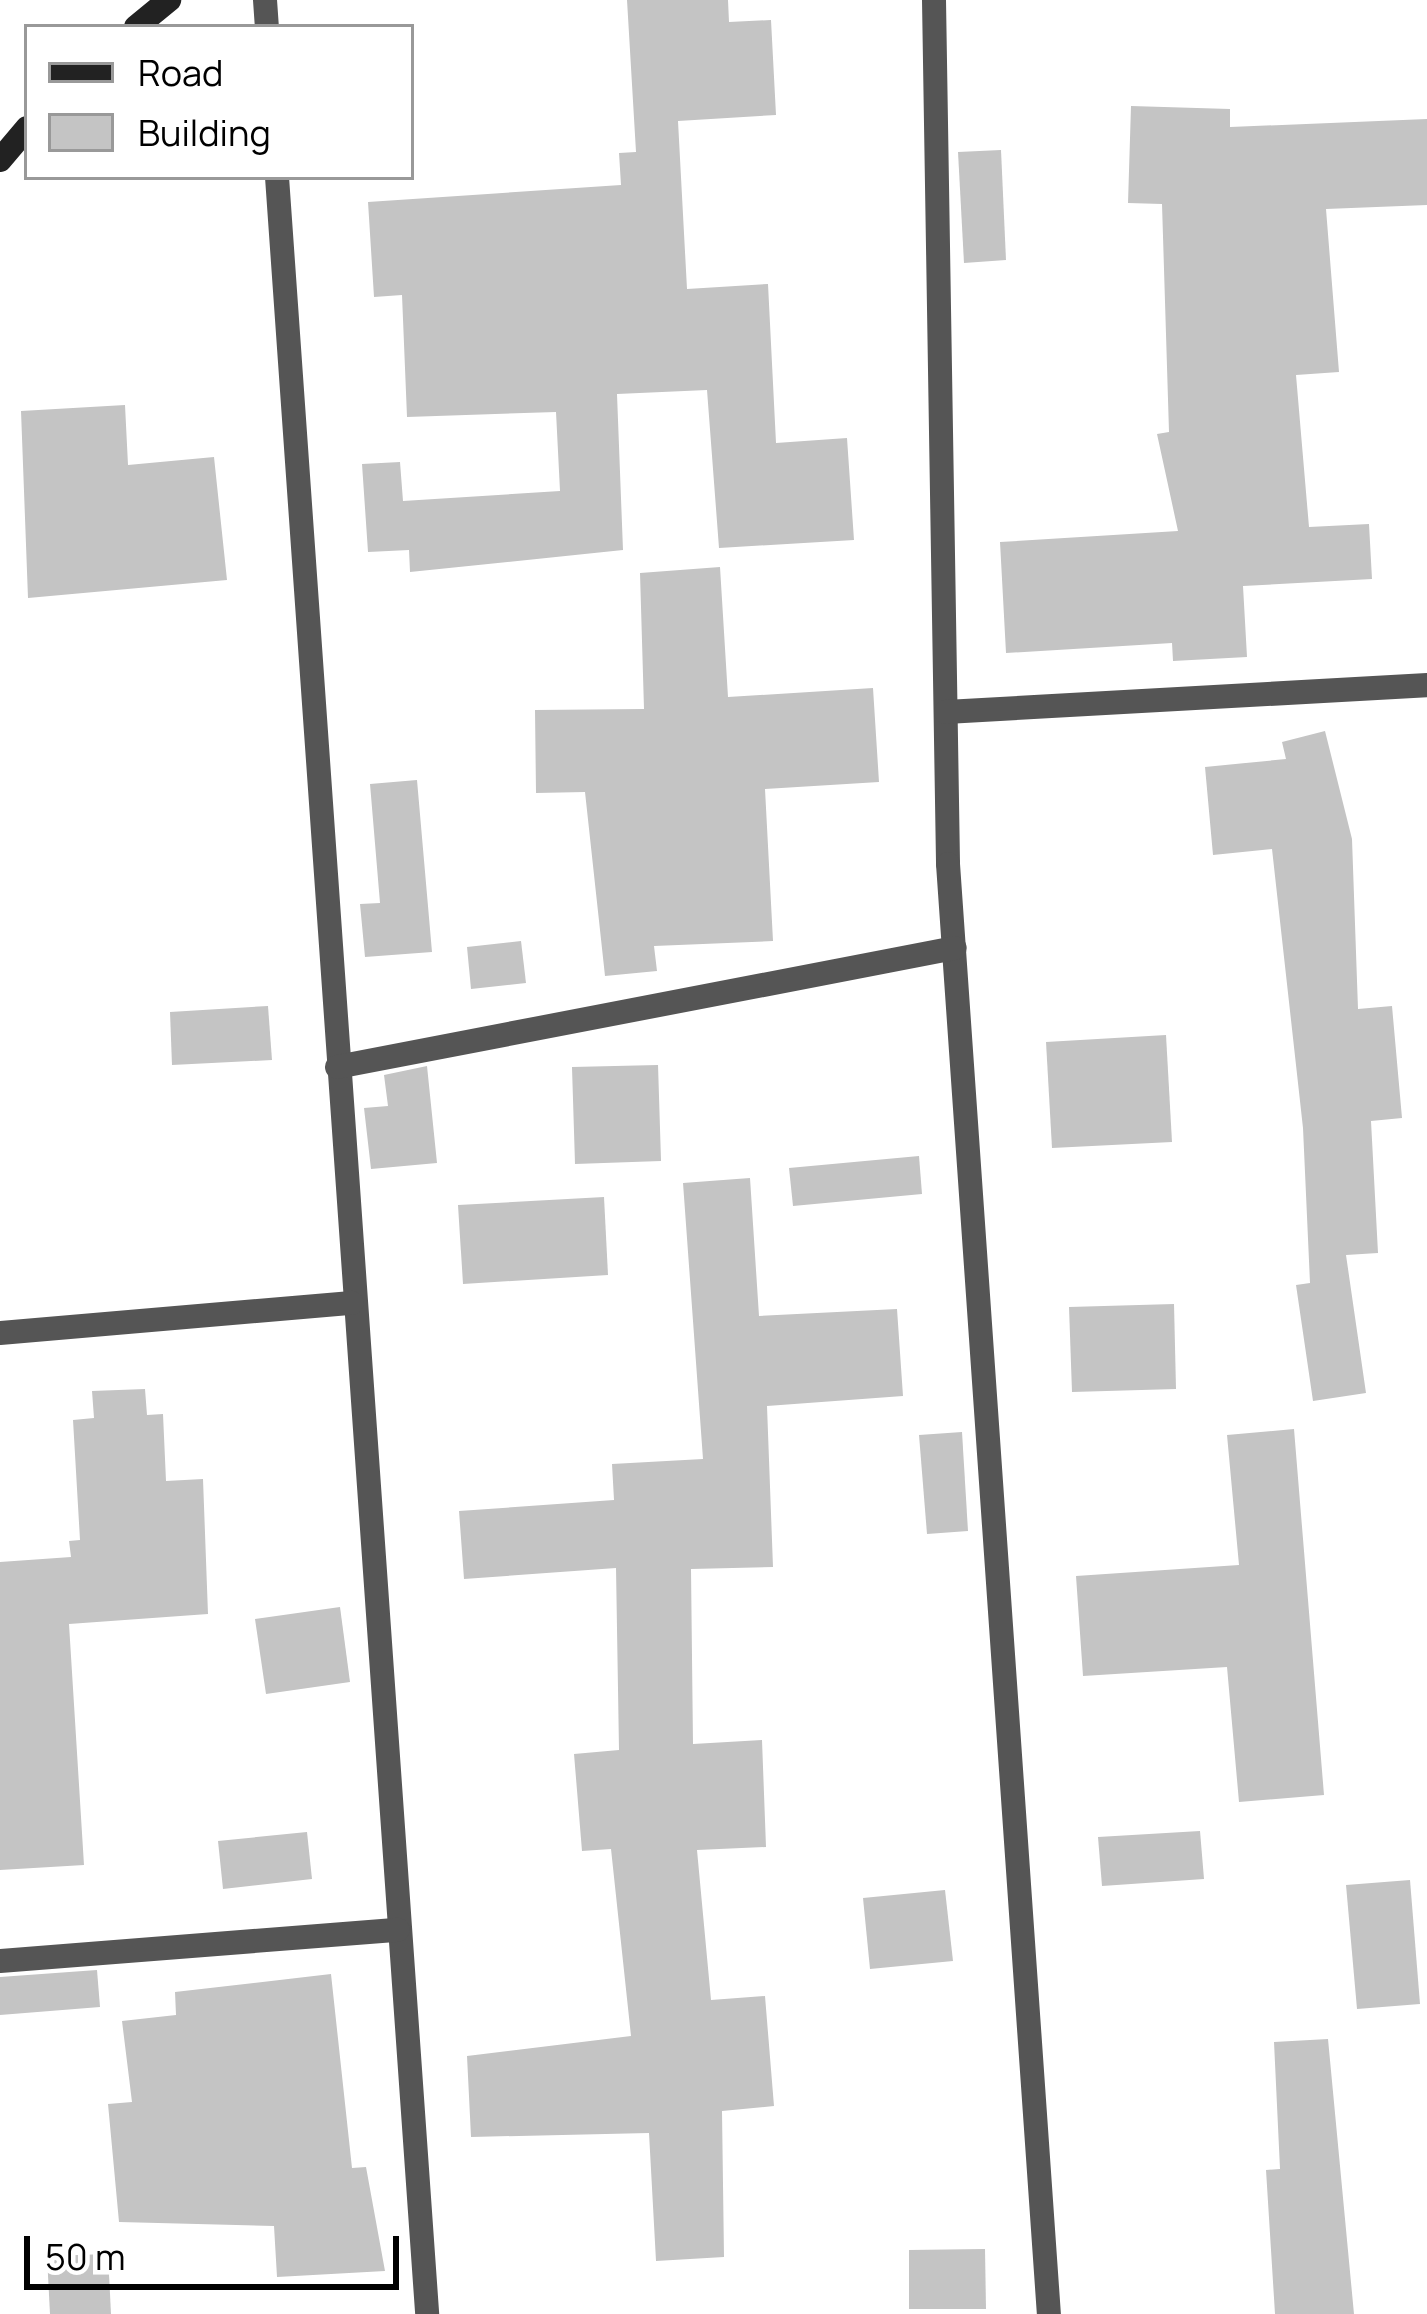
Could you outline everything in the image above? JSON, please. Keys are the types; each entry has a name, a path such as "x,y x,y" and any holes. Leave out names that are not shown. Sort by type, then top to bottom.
{"street":[{"path":"140,24 169,0"},
{"path":"934,0 946,712 955,948 1049,2314"},
{"path":"0,160 24,132"},
{"path":"277,180 352,1303 427,2314"},
{"path":"946,712 1427,685"},
{"path":"337,1066 955,948"},
{"path":"0,1333 352,1303"},
{"path":"0,1961 398,1930"}],"building":[{"path":"627,0 728,0 729,22 771,20 776,115 678,121 687,289 768,284 776,443 847,438 854,540 719,548 707,390 617,394 623,550 410,572 409,550 368,552 362,464 400,462 403,501 560,491 556,412 407,417 402,295 374,297 368,202 621,185 619,153 636,152"},
{"path":"1131,106 1230,109 1230,127 1427,119 1427,205 1326,209 1339,372 1296,375 1309,527 1369,524 1372,579 1243,586 1247,657 1173,661 1172,643 1006,653 1000,542 1178,531 1157,434 1169,432 1162,204 1128,203"},
{"path":"1001,150 1006,260 964,263 958,152"},
{"path":"125,405 128,465 214,457 227,580 28,598 21,411"},
{"path":"720,567 728,697 873,688 879,782 765,789 773,941 654,946 657,971 605,976 585,792 536,793 535,710 644,709 640,573"},
{"path":"1325,731 1352,839 1358,1009 1392,1006 1402,1118 1371,1121 1378,1253 1346,1255 1366,1393 1313,1401 1296,1285 1310,1283 1303,1128 1272,849 1213,855 1205,767 1286,759 1282,742"},
{"path":"417,780 432,952 365,957 360,904 380,903 370,784"},
{"path":"521,941 526,983 471,989 467,947"},
{"path":"268,1006 272,1060 172,1065 170,1012"},
{"path":"1166,1035 1172,1142 1052,1148 1046,1042"},
{"path":"658,1065 661,1161 575,1164 572,1067"},
{"path":"427,1066 437,1163 371,1169 364,1108 388,1106 384,1075"},
{"path":"919,1156 922,1194 793,1206 789,1168"},
{"path":"750,1178 759,1316 897,1309 903,1396 767,1406 773,1567 691,1569 693,1744 762,1740 766,1847 697,1850 711,2000 765,1996 774,2106 722,2111 724,2257 656,2261 649,2133 471,2137 467,2056 631,2036 611,1849 582,1851 574,1754 619,1750 616,1568 464,1579 459,1511 614,1500 612,1464 703,1459 683,1183"},
{"path":"604,1197 608,1275 463,1284 458,1205"},
{"path":"1174,1304 1176,1389 1072,1392 1069,1307"},
{"path":"145,1389 147,1415 163,1414 166,1481 203,1479 208,1614 69,1624 84,1865 0,1870 0,1562 71,1557 69,1541 80,1540 73,1420 94,1418 92,1391"},
{"path":"1294,1429 1324,1795 1239,1802 1227,1667 1083,1676 1076,1576 1239,1565 1227,1435"},
{"path":"962,1432 968,1531 927,1534 919,1435"},
{"path":"340,1607 350,1682 266,1694 255,1619"},
{"path":"1200,1831 1204,1879 1102,1886 1098,1837"},
{"path":"307,1832 312,1879 223,1889 218,1841"},
{"path":"1410,1880 1420,2004 1357,2009 1346,1885"},
{"path":"945,1890 953,1961 870,1969 863,1898"},
{"path":"97,1970 100,2007 0,2015 0,1977"},
{"path":"331,1974 352,2168 366,2167 385,2271 277,2277 274,2226 119,2222 108,2104 132,2102 122,2021 176,2015 175,1992"},
{"path":"1328,2039 1354,2314 1275,2314 1266,2170 1280,2169 1274,2042"},
{"path":"985,2249 986,2309 909,2309 909,2250"},
{"path":"108,2254 111,2314 50,2314 47,2256"}]}
